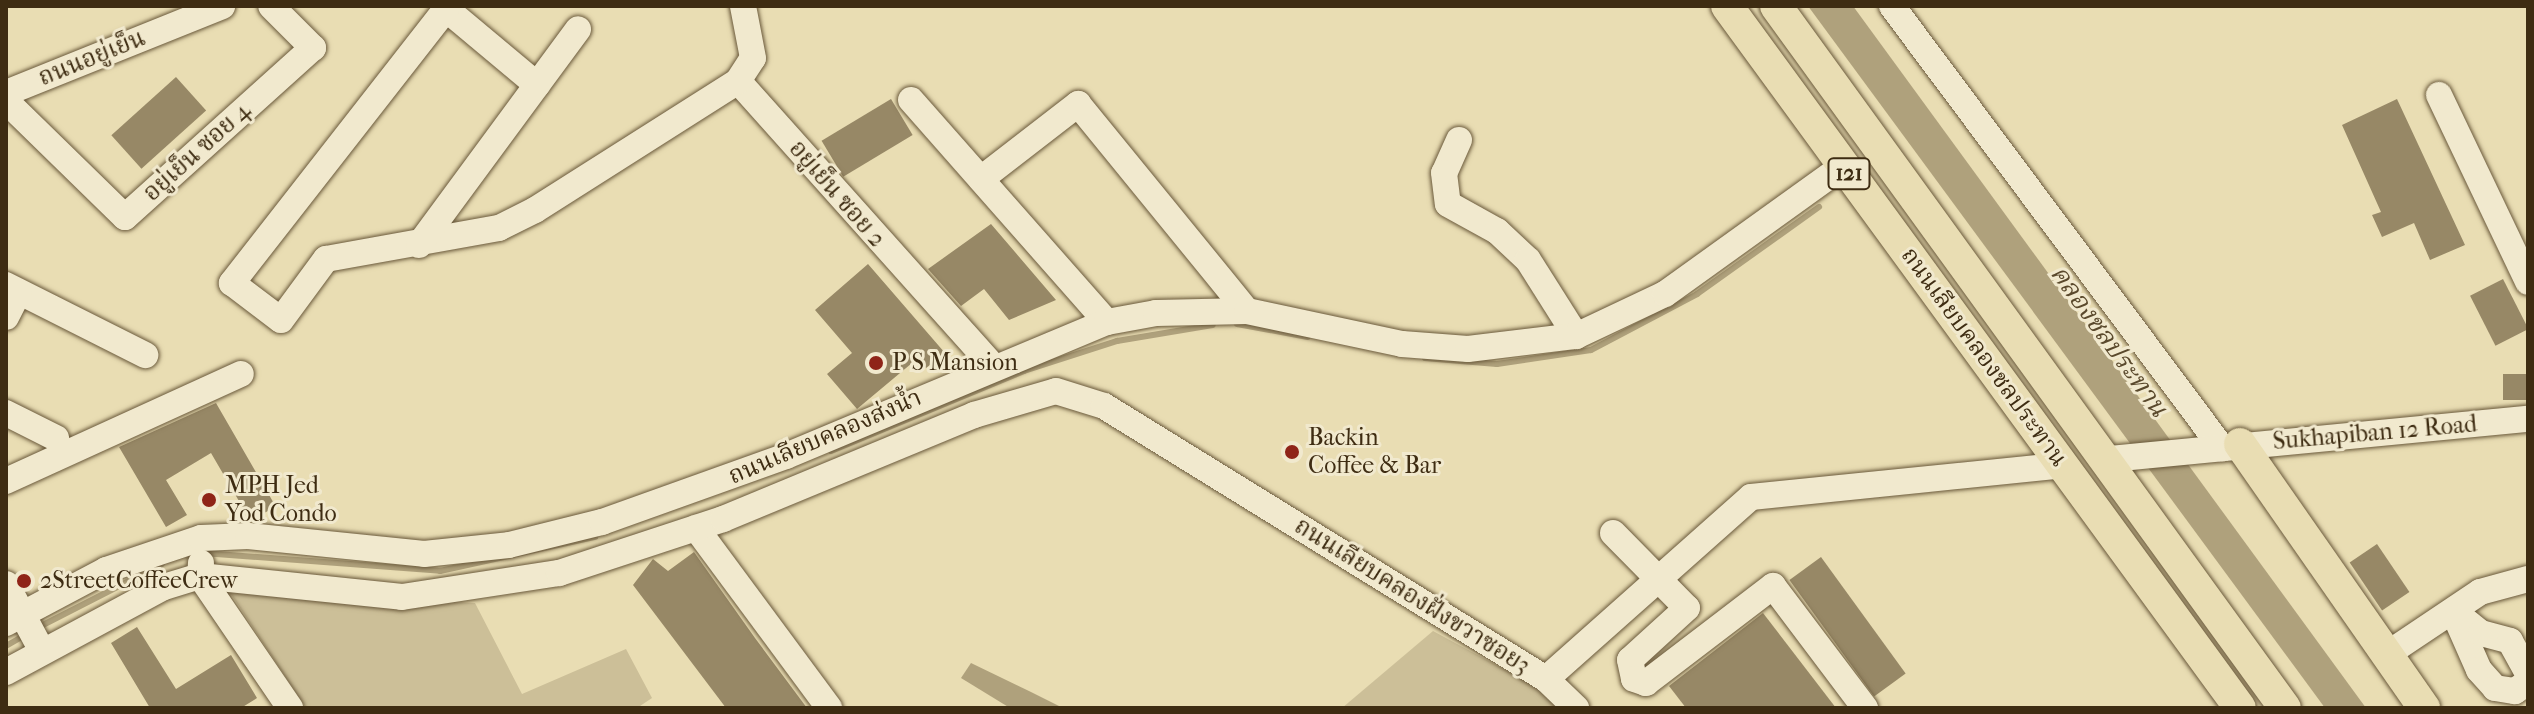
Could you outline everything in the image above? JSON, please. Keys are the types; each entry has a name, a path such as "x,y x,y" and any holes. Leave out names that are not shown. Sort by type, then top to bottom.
{"main road":[{"name":"ถนนเลียบคลองชลประทาน","path":"1727,6 2240,708"},
{"name":"ถนนเลียบคลองชลประทาน","path":"1776,6 2110,459 2285,708"},
{"path":"2015,331 2018,377 2062,439 2057,445 2045,439"},
{"path":"2231,446 2424,708"},
{"path":"2112,530 2089,489 2095,478 2114,480 2144,511"}],"street":[{"name":"ถนนอยู่เย็น","path":"6,93 222,6"},
{"name":"อยู่เย็น ซอย 4","path":"6,101 125,217 313,48 271,6"},
{"path":"537,85 446,9 232,283 281,320 326,259 419,245 499,228 535,210 738,81 753,58 743,6"},
{"path":"1892,6 2231,446"},
{"path":"419,245 578,29"},
{"name":"อยู่เย็น ซอย 2","path":"738,81 993,366"},
{"path":"2439,95 2528,282"},
{"path":"911,100 1107,322"},
{"path":"981,179 1078,104 1247,311"},
{"path":"1459,140 1444,173 1448,204 1497,231 1528,260 1576,336"},
{"name":"ถนนเลียบคลองส่งน้ำ","path":"14,619 106,570 201,538 424,554 509,545 692,492 993,366 1107,322 1194,309 1247,311 1402,344 1468,349 1576,336 1665,294 1843,166"},
{"path":"6,317 12,289 145,355"},
{"path":"1034,350 1056,391"},
{"path":"6,481 241,374"},
{"name":"ถนนเลียบคลองส่งน้ำ","path":"200,576 402,597 559,573 696,528 974,415 1056,391"},
{"name":"ถนนเลียบคลองฝั่งขวาซอย3","path":"1056,391 1104,406 1546,679 1657,576 1751,497 2064,465"},
{"path":"6,413 56,438"},
{"name":"Sukhapiban 12 Road","path":"2110,459 2528,419"},
{"path":"696,528 829,708"},
{"path":"1613,533 1687,608 1630,660 1634,679 1646,683 1773,586 1865,708"},
{"path":"201,538 200,576 290,708"},
{"path":"6,672 42,651 200,576"},
{"path":"2386,655 2453,611 2510,579 2528,579"},
{"path":"6,584 14,619 42,651"},
{"path":"2453,611 2481,633 2510,641 2528,673"},
{"path":"2453,611 2479,670 2495,688 2515,691 2528,682"},
{"path":"1546,679 1576,708"}],"shaded area":[{"path":"1808,6 1853,6 2366,708 2325,708"},
{"path":"229,591 475,603 522,694 626,649 652,698 637,708 306,708"},
{"path":"1433,631 1535,686 1558,708 1342,708"},
{"path":"971,663 1063,708 1010,708 961,678"}],"building":[{"path":"176,77 206,110 141,169 111,135"},
{"path":"891,99 913,135 843,177 822,141"},
{"path":"2397,99 2465,245 2430,260 2414,223 2382,237 2372,215 2381,212 2342,125"},
{"path":"991,224 1056,300 1009,320 984,289 961,306 928,269"},
{"path":"868,264 945,353 926,368 918,358 857,409 827,374 852,353 815,310"},
{"path":"2503,279 2528,329 2495,346 2470,296"},
{"path":"2503,374 2528,374 2528,400 2503,400"},
{"path":"216,403 276,507 250,520 211,453 166,480 187,515 166,527 119,447"},
{"path":"2377,544 2409,592 2382,611 2350,562"},
{"path":"694,552 807,708 726,708 633,585 653,559 668,571"},
{"path":"1821,557 1906,673 1874,696 1789,580"},
{"path":"1763,613 1836,708 1686,708 1669,686"},
{"path":"137,627 176,689 231,655 257,698 241,708 150,708 111,643"}],"waterway":[{"path":"1425,358 1497,364 1591,350 1697,294 1819,207"},
{"path":"1237,324 1308,337"},
{"path":"831,451 1024,371 1117,341 1213,325"},
{"path":"203,553 440,571 595,537"},
{"path":"37,628 162,564"},
{"path":"6,646 27,634"}],"place":[{"name":"P S Mansion","path":"876,363"},
{"name":"Backin Coffee & Bar","path":"1292,452"},
{"name":"MPH Jed Yod Condo","path":"209,500"},
{"name":"2StreetCoffeeCrew","path":"24,581"}],"water label":[{"name":"คลองชลประทาน","path":"2109,341"}]}
